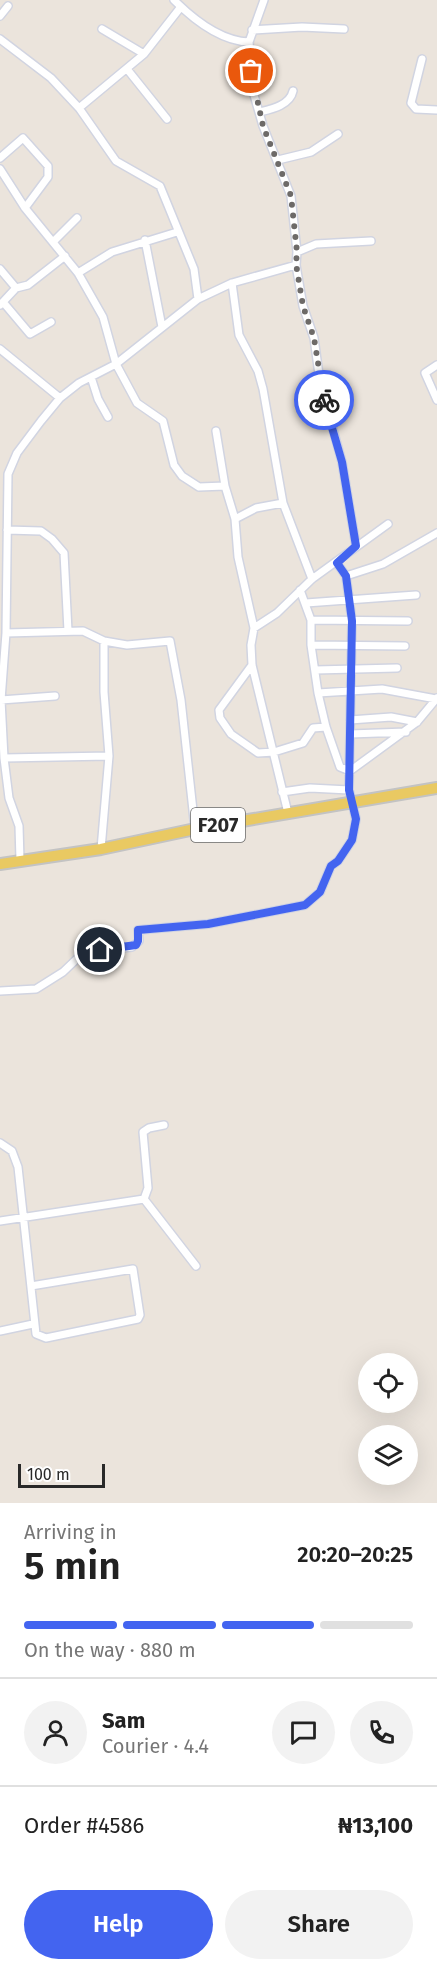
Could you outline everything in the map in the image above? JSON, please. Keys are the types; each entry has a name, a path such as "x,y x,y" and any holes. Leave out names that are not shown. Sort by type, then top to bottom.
{"main road":[{"name":"F207","path":"0,864 100,849 288,813 349,796 437,788"}],"street":[{"path":"174,0 180,8 200,24 239,41 249,42"},
{"path":"264,0 249,42 254,95 291,196 297,252 296,264 303,306 314,338 320,382 342,462 356,546"},
{"path":"0,16 8,6"},
{"path":"79,108 144,54 180,8"},
{"path":"252,30 302,27 344,29"},
{"path":"102,29 144,54"},
{"path":"0,39 51,78 79,108 116,161 160,186 194,269 198,299"},
{"path":"422,58 411,103 416,109 437,110"},
{"path":"127,69 168,119"},
{"path":"260,112 277,108 290,98 293,91"},
{"path":"278,160 310,152 338,134"},
{"path":"0,158 22,138 48,166 48,177 25,208"},
{"path":"0,169 25,208 78,273 103,317 116,364 137,403 163,421 174,465 182,476 199,487 225,486"},
{"path":"54,241 77,218"},
{"path":"78,273 112,252 177,232"},
{"path":"145,240 162,327"},
{"path":"297,252 316,244 371,241"},
{"path":"51,322 30,334 1,304 16,288 28,285 65,256"},
{"path":"20,860 19,826 9,798 4,758 1,700 6,633 8,474 17,453 60,398 91,377 116,364 198,299 232,283 296,264"},
{"path":"0,269 16,288"},
{"path":"232,283 239,335 258,371 263,388 283,503 312,579"},
{"path":"1,355 60,398"},
{"path":"437,365 425,373 437,400"},
{"path":"91,377 98,399 108,417"},
{"path":"216,431 225,486 235,519 238,556 254,628 251,645 252,665 288,813"},
{"path":"0,471 8,474"},
{"path":"235,519 256,508 283,503"},
{"path":"254,628 277,613 312,579 388,524"},
{"path":"7,530 41,531 52,539 64,553 68,631"},
{"path":"346,576 383,564 437,533"},
{"path":"0,992 36,989 63,972 84,952 132,947 138,941 138,930 208,924 305,905 320,892 331,866 338,861 352,840 356,819 349,796 352,621 346,576 337,563"},
{"path":"300,590 311,620 311,645 326,727 340,767 350,771"},
{"path":"306,603 416,595"},
{"path":"311,620 408,621"},
{"path":"6,633 68,631 91,633 104,641 140,646 170,641 180,700 195,829"},
{"path":"100,849 109,756 104,692 104,641"},
{"path":"311,645 405,646"},
{"path":"252,665 222,703 220,718 231,734 252,752 274,752 303,742 313,728 326,727"},
{"path":"315,670 397,668"},
{"path":"318,693 382,690 436,699"},
{"path":"1,700 55,696"},
{"path":"350,771 406,732 436,699"},
{"path":"350,720 391,717 417,722"},
{"path":"350,734 406,732"},
{"path":"4,758 109,756"},
{"path":"282,792 310,788 349,796"},
{"path":"144,1199 148,1188 143,1132 148,1128 164,1125"},
{"path":"0,1143 12,1151 18,1167 33,1324 36,1334 46,1338 138,1319 140,1311 133,1269 31,1286"},
{"path":"0,1221 144,1199"},
{"path":"144,1199 196,1266"},
{"path":"0,1331 33,1324"}],"way so far":[{"path":"251,71 254,95 263,126 291,196 297,252 296,264 303,306 314,338 324,400"}],"route":[{"path":"100,950 136,945 138,930 208,924 305,905 320,892 331,866 338,861 352,840 356,819 349,790 352,621 346,576 337,563 356,546 342,462 324,400"}]}
